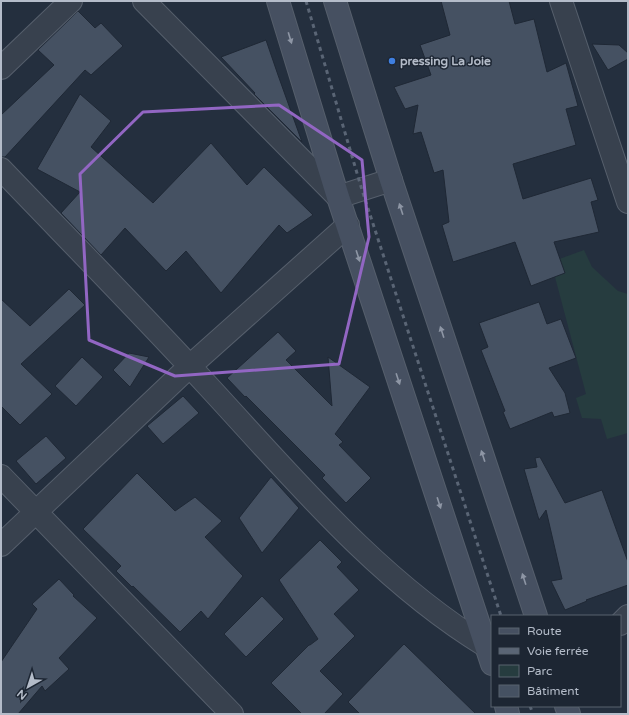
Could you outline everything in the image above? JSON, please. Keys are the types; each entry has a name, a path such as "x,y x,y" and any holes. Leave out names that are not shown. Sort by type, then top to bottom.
{"main road":[{"path":"278,1 338,197 489,655"},
{"path":"335,1 391,180 536,615"}],"street":[{"path":"1,68 71,1"},
{"path":"144,1 338,197 391,180"},
{"path":"561,1 628,202"},
{"path":"1,169 190,366 312,499 393,578 459,629 489,655"},
{"path":"1,545 190,366 348,226"},
{"path":"1,476 232,714"}],"highlighted area":[{"path":"279,105 362,160 369,237 339,364 175,376 89,340 80,174 143,112"}],"green space":[{"path":"584,250 592,267 618,291 628,294 628,433 607,439 601,419 582,418 576,398 586,394 551,262"}],"building":[{"path":"441,1 509,1 515,24 534,19 547,72 566,63 578,106 566,109 576,145 513,164 523,199 591,178 598,200 591,202 599,232 554,242 565,273 531,286 515,242 453,262 442,225 449,222 443,170 434,173 421,132 413,134 418,105 405,109 394,87 431,75 420,45 450,35"},
{"path":"78,11 95,28 101,23 123,46 91,75 85,70 5,157 1,157 1,115 54,65 38,50"},
{"path":"266,40 302,142 254,94 255,93 221,57"},
{"path":"592,44 619,45 628,53 628,59 608,70"},
{"path":"80,94 111,121 91,147 153,203 211,143 247,185 264,167 313,215 287,233 279,225 221,293 186,251 166,271 125,228 101,255 61,213 80,192 37,169"},
{"path":"69,289 85,305 21,364 52,394 20,425 1,406 1,299 30,326"},
{"path":"539,302 547,324 561,319 576,358 549,368 565,393 570,413 554,417 552,412 510,429 503,412 505,411 481,350 488,347 479,323"},
{"path":"278,332 296,351 286,360 332,406 328,357 370,387 335,434 343,442 339,445 371,478 346,503 322,478 325,475 227,378"},
{"path":"129,353 149,357 130,387 113,370"},
{"path":"82,357 103,377 76,406 55,386"},
{"path":"183,396 199,413 163,444 147,426"},
{"path":"46,436 66,458 36,484 16,461"},
{"path":"540,457 565,503 602,490 628,562 628,585 586,600 587,601 565,610 551,581 562,579 546,510 539,520 524,469 537,467 535,458"},
{"path":"137,473 175,511 195,497 222,521 205,537 243,576 208,619 201,611 180,632 116,571 121,566 83,529"},
{"path":"271,477 299,508 262,553 239,518"},
{"path":"320,540 342,562 337,567 359,590 334,614 355,636 320,671 343,694 324,714 302,714 271,683 309,645 318,639 279,580"},
{"path":"59,579 74,595 73,596 97,618 59,658 69,669 45,691 42,686 18,714 1,714 1,662 37,609 32,604"},
{"path":"262,596 284,619 246,657 224,634"},
{"path":"404,644 476,714 360,714 348,702"}],"railway":[{"path":"306,1 362,190 501,615"},
{"path":"530,707 533,714"}],"place":[{"name":"pressing La Joie","path":"392,61"}]}
